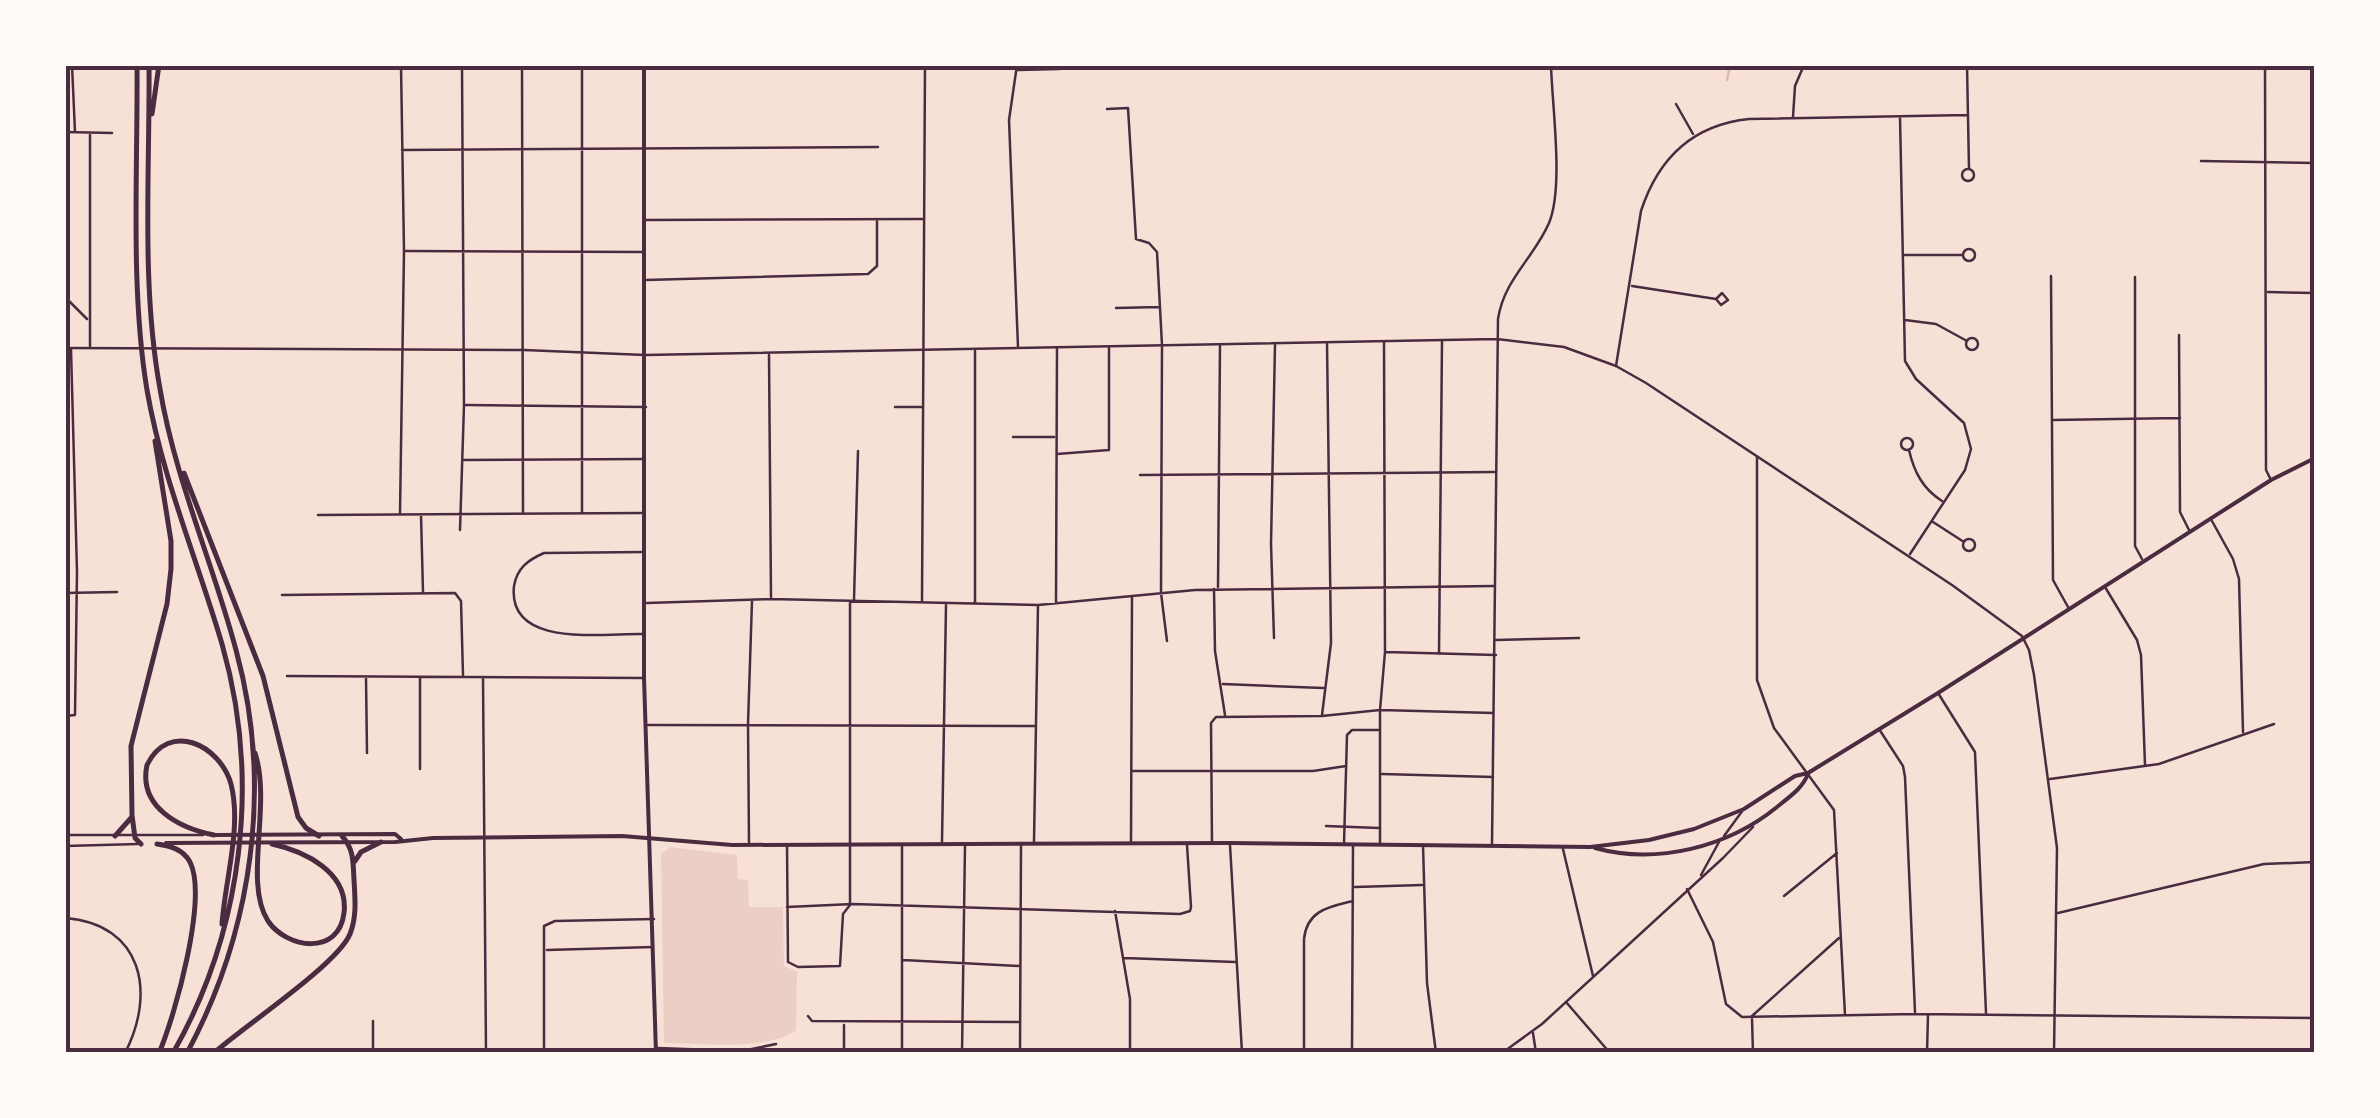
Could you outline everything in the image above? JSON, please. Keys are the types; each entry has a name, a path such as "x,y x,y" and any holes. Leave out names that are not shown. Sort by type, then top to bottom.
{"highway":[{"path":"137,65 140,330 171,541 167,604 131,746 134,836 141,844"},
{"path":"149,65 152,332 156,366 172,444 236,648 262,794 257,880 260,904 270,924 286,939 302,945 324,942 343,919 339,888 312,858 272,844"},
{"path":"150,137 159,65"},
{"path":"154,423 222,643 236,704 242,781 242,825 222,936 203,992 173,1053"},
{"path":"172,444 270,698 298,817 319,836"},
{"path":"214,839 179,824 152,799 145,782 147,765 165,744 182,740 201,744 220,762 231,784 232,828 222,936"},
{"path":"187,1053 220,982 245,890 254,824 253,745"},
{"path":"115,836 132,815"},
{"path":"214,1053 343,946 354,916 354,864 342,836"},
{"path":"354,864 361,852 381,842"},
{"path":"157,844 185,855 191,864 193,882 185,972 159,1053"}],"main road":[{"path":"644,65 644,678 656,1050"},
{"path":"214,839 272,844 651,837 749,844 1230,843 1563,848 1672,836 1744,809 1796,776 1808,773 2271,480 2315,458"},
{"path":"1590,847 1607,852 1676,852 1720,842 1753,826 1804,784 1808,773"},
{"path":"157,844 273,835 395,834 402,839"}],"street":[{"path":"72,65 76,132"},
{"path":"400,513 402,65"},
{"path":"460,530 464,405 462,65"},
{"path":"522,65 523,512"},
{"path":"582,65 582,512"},
{"path":"922,604 924,65"},
{"path":"1018,348 1010,120 1017,68 1060,69 1065,65"},
{"path":"1492,846 1498,339 1504,295 1539,241 1553,210 1556,183 1550,65"},
{"path":"1793,118 1795,86 1804,65"},
{"path":"1967,65 1969,170"},
{"path":"2265,65 2266,470 2271,480"},
{"path":"1676,104 1694,135"},
{"path":"1106,109 1128,108 1136,239 1149,243 1157,252 1166,641"},
{"path":"1616,366 1648,192 1664,163 1694,135 1736,120 1967,115"},
{"path":"1900,117 1903,352 1909,369 1958,414 1970,441 1965,470 1909,556"},
{"path":"65,132 112,133"},
{"path":"90,133 90,348"},
{"path":"402,150 878,146"},
{"path":"2201,161 2315,163"},
{"path":"645,280 868,274 877,266 877,219"},
{"path":"644,220 922,220"},
{"path":"404,251 644,252"},
{"path":"1902,255 1963,255"},
{"path":"2051,276 2053,580 2069,608"},
{"path":"2135,277 2135,546 2142,561"},
{"path":"1630,285 1716,299"},
{"path":"2266,292 2315,292"},
{"path":"65,297 88,320"},
{"path":"1116,308 1160,306"},
{"path":"1903,320 1936,324 1967,341"},
{"path":"2179,335 2180,512 2190,531"},
{"path":"65,716 75,715 68,348 524,350 645,355 1498,339 1548,343 1616,366 1909,556 2023,638 2029,650 2056,848 2054,1053"},
{"path":"1439,654 1442,340"},
{"path":"1380,845 1380,710 1385,652 1384,342"},
{"path":"1322,716 1331,643 1327,343"},
{"path":"1274,638 1275,344"},
{"path":"1220,345 1216,651 1225,716"},
{"path":"1055,454 1110,450 1109,346"},
{"path":"1056,604 1057,348"},
{"path":"975,351 975,605"},
{"path":"769,353 771,598"},
{"path":"464,405 646,407"},
{"path":"895,406 922,408"},
{"path":"2052,420 2180,418"},
{"path":"1012,438 1056,437"},
{"path":"1909,450 1918,476 1944,502"},
{"path":"787,844 787,958 798,967 840,966 843,914 850,905 848,724 858,451"},
{"path":"1757,457 1758,689 1774,728 1834,810 1845,1016"},
{"path":"462,460 644,460"},
{"path":"1140,475 1497,472"},
{"path":"318,515 644,513"},
{"path":"421,514 423,594"},
{"path":"2210,518 2234,560 2239,579 2243,733"},
{"path":"1932,521 1964,542"},
{"path":"644,552 544,553 519,570 514,598 523,618 539,629 558,633 645,634"},
{"path":"646,603 771,598 1038,605 1216,589 1496,586"},
{"path":"2105,586 2137,640 2141,655 2145,766"},
{"path":"65,594 117,592"},
{"path":"282,595 458,595 463,676"},
{"path":"1131,844 1132,597"},
{"path":"749,844 752,599"},
{"path":"942,844 946,605"},
{"path":"1034,844 1038,605"},
{"path":"1496,640 1580,638"},
{"path":"1385,652 1496,655"},
{"path":"286,676 644,678"},
{"path":"366,676 367,753"},
{"path":"420,676 420,770"},
{"path":"483,677 486,1053"},
{"path":"1221,684 1324,688"},
{"path":"1938,694 1975,752 1986,1015"},
{"path":"1212,844 1212,719 1380,710 1495,713"},
{"path":"2049,780 2159,764 2274,724"},
{"path":"646,725 1035,726"},
{"path":"1879,728 1903,766 1905,778 1915,1014"},
{"path":"1344,845 1347,737 1350,731 1380,730"},
{"path":"1132,770 1314,771 1346,766"},
{"path":"1380,774 1494,776"},
{"path":"1701,876 1744,809"},
{"path":"1326,826 1379,828"},
{"path":"1502,1053 1533,1032 1753,826"},
{"path":"65,836 214,839"},
{"path":"1230,843 1242,1053"},
{"path":"65,846 141,844"},
{"path":"902,844 902,1053"},
{"path":"962,1053 965,844"},
{"path":"1020,1053 1021,844"},
{"path":"787,907 901,906 1172,915 1190,911 1187,844"},
{"path":"1352,846 1352,1053"},
{"path":"1423,846 1427,982 1436,1053"},
{"path":"1563,848 1593,976"},
{"path":"1784,896 1837,853"},
{"path":"2057,914 2264,864 2315,862"},
{"path":"1354,887 1425,885"},
{"path":"1687,890 1713,942 1726,1004 1739,1016 2055,1014 2315,1018"},
{"path":"1304,1053 1307,924 1316,912 1354,901"},
{"path":"1115,911 1130,999 1130,1053"},
{"path":"65,918 87,922 112,934 128,951 138,970 142,1008 125,1053"},
{"path":"544,1053 544,926 555,922 654,919"},
{"path":"1752,1053 1752,1017 1841,936"},
{"path":"545,950 654,946"},
{"path":"1122,958 1235,962"},
{"path":"901,960 1020,966"},
{"path":"1566,1002 1610,1053"},
{"path":"1927,1053 1928,1014"},
{"path":"808,1016 812,1021 844,1022 1020,1022"},
{"path":"372,1021 373,1053"},
{"path":"844,1022 844,1053"},
{"path":"1533,1032 1536,1053"},
{"path":"656,1050 742,1052 776,1044"}],"shaded area":[{"path":"670,847 737,855 738,879 748,880 749,907 783,907 784,966 797,972 796,1030 751,1044 664,1043 661,854"}],"waterway":[{"path":"1727,80 1730,65"}]}
